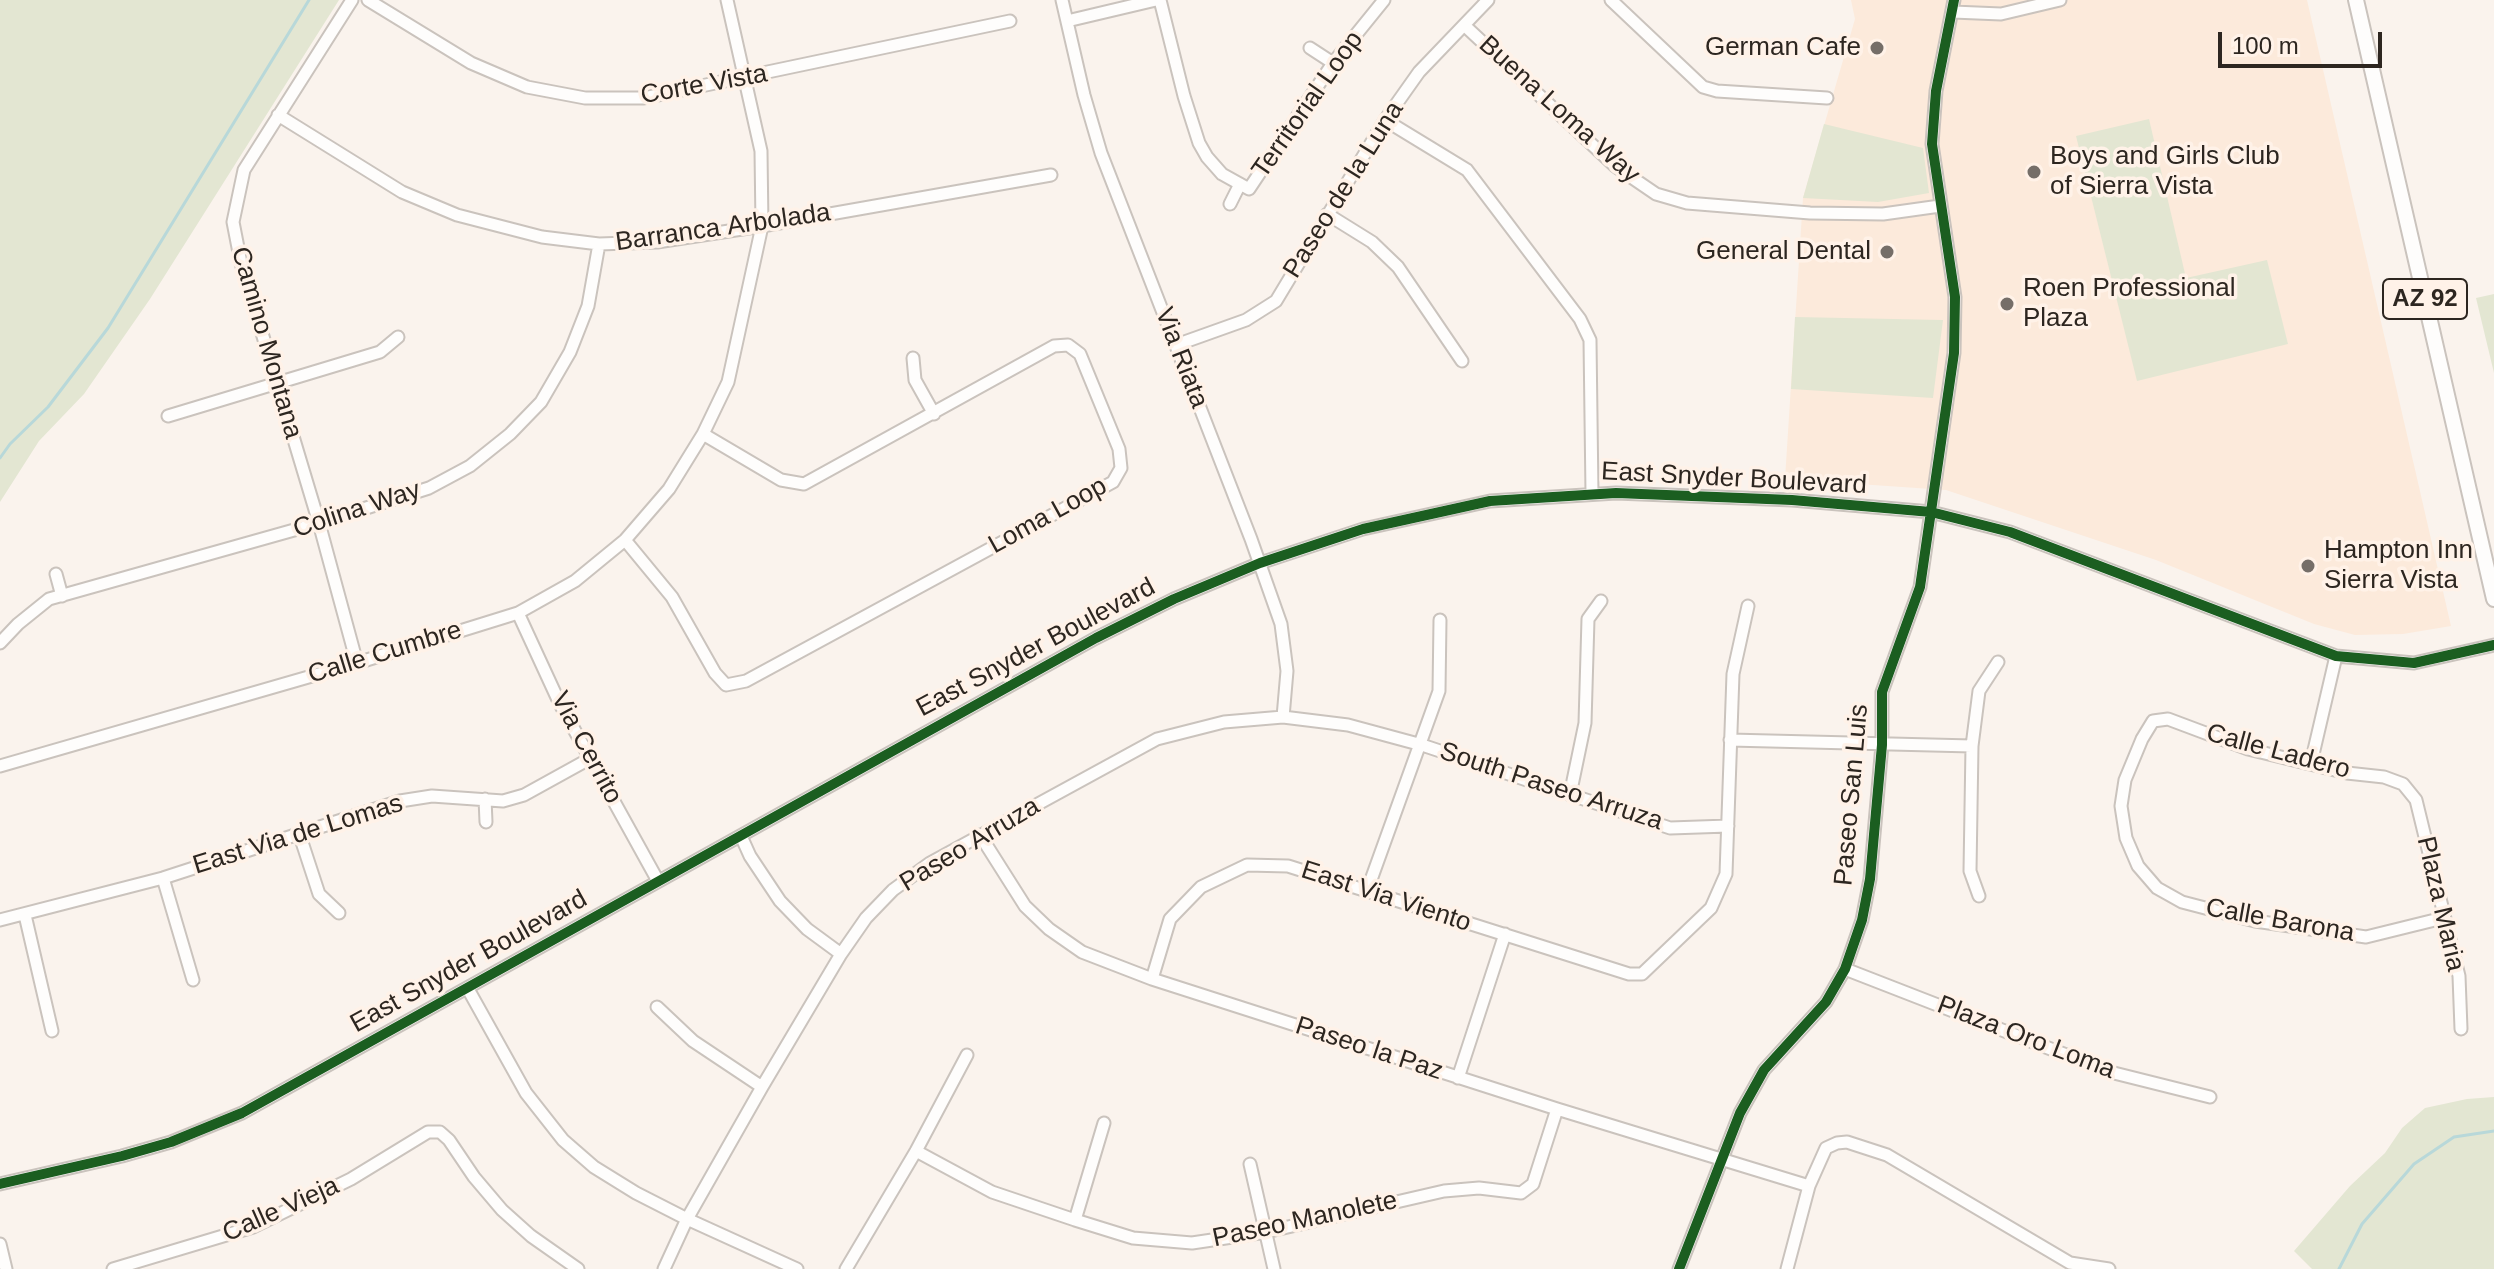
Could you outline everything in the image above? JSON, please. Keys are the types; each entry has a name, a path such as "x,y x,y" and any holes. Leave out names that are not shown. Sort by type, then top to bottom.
{"main road":[{"name":"AZ 92","path":"2356,0 2494,599"}],"street":[{"name":"Camino Montana","path":"352,0 244,170 233,222 241,263 319,523 357,663"},
{"name":"Corte Vista","path":"368,0 471,63 527,87 585,98 644,98 746,79 1010,21"},
{"name":"Calle Cumbre","path":"0,766 518,613 575,581 625,540 669,489 703,434 728,382 762,226 761,151 727,0"},
{"name":"Via Riata","path":"1062,0 1101,153 1281,624 1287,671 1283,717"},
{"path":"1067,21 1158,0"},
{"name":"Territorial Loop","path":"1158,0 1199,143 1222,174 1249,189 1333,63 1384,0"},
{"name":"Paseo de la Luna","path":"1176,345 1246,320 1276,301 1385,120 1419,72 1488,0"},
{"path":"1611,0 1703,87 1717,91 1827,98"},
{"path":"1954,6 2001,14 2060,0"},
{"name":"Paseo San Luis","path":"1679,1269 1740,1113 1764,1070 1826,1002 1845,969 1862,920 1870,879 1882,745 1882,692 1920,587 1954,353 1955,297 1932,144 1936,91 1954,6"},
{"name":"Buena Loma Way","path":"1464,25 1615,166 1656,194 1687,203 1810,213 1883,214 1940,206"},
{"path":"1310,48 1333,63"},
{"name":"Barranca Arbolada","path":"278,115 402,192 457,215 542,237 599,244 657,242 762,226 1051,175"},
{"path":"1385,120 1467,170 1580,319 1590,340 1592,494"},
{"path":"1230,204 1240,184"},
{"path":"1327,214 1372,242 1398,267 1462,361"},
{"name":"Colina Way","path":"0,643 49,599 319,523 429,488 470,466 510,434 541,402 570,352 588,306 599,244"},
{"path":"168,416 380,352 398,337"},
{"name":"Loma Loop","path":"625,540 672,597 715,673 726,685 746,681 1113,482 1121,468 1119,449 1080,354 1068,345 1054,346 804,484 781,480 703,434"},
{"path":"913,358 915,380 934,414"},
{"name":"East Snyder Boulevard","path":"0,1184 171,1142 242,1113 1096,638 1174,599 1260,563 1363,529 1490,501 1592,494 1792,500 1931,512 2010,532 2336,656 2414,663 2494,645"},
{"path":"56,574 62,596"},
{"path":"1570,795 1585,723 1588,619 1601,601"},
{"name":"East Via Viento","path":"1152,979 1170,919 1201,887 1247,865 1288,866 1629,974 1642,974 1711,908 1726,874 1733,674 1748,606"},
{"name":"Via Cerrito","path":"518,613 560,704 658,881"},
{"path":"1367,891 1439,691 1440,620"},
{"path":"2311,763 2336,656"},
{"path":"1979,896 1970,871 1972,746 1979,691 1998,662"},
{"name":"Paseo Arruza","path":"664,1269 687,1219 841,954 866,918 893,890 930,863 1157,739 1224,722 1283,717 1348,725 1422,745"},
{"name":"Calle Ladero","path":"2153,721 2168,719 2248,749 2347,773 2384,777 2403,784"},
{"name":"Calle Barona","path":"2153,721 2125,780 2121,806 2126,838 2138,866 2157,888 2182,902 2255,921 2366,937 2443,918"},
{"path":"1730,740 1972,746"},
{"name":"South Paseo Arruza","path":"1422,745 1670,828 1728,826"},
{"name":"East Via de Lomas","path":"0,920 163,878 400,801 432,796 503,801 524,795 591,758"},
{"name":"Plaza Maria","path":"2403,784 2416,800 2459,976 2461,1029"},
{"path":"485,799 486,822"},
{"path":"299,833 319,894 339,913"},
{"name":"Paseo la Paz","path":"980,835 1025,906 1049,929 1082,952 1152,979 1458,1078 1809,1186"},
{"path":"741,836 750,856 780,901 807,929 841,954"},
{"path":"163,878 193,980"},
{"path":"25,915 52,1031"},
{"path":"1458,1078 1505,934"},
{"name":"Plaza Oro Loma","path":"1845,969 2110,1072 2210,1097"},
{"path":"468,989 526,1093 563,1140 594,1167 687,1219 797,1269"},
{"path":"657,1007 693,1041 762,1087"},
{"path":"846,1269 916,1151 967,1055"},
{"name":"Paseo Manolete","path":"916,1151 992,1192 1075,1220 1133,1238 1192,1243 1266,1232 1444,1191 1479,1188 1521,1193 1533,1184 1557,1109"},
{"path":"1075,1220 1104,1123"},
{"name":"Calle Vieja","path":"113,1269 253,1227 351,1179 428,1132 440,1132 449,1140 474,1177 502,1210 531,1236 578,1269"},
{"path":"1787,1269 1809,1186 1826,1148 1847,1142 1887,1155 2069,1266 2109,1269"},
{"path":"1250,1164 1274,1269"},
{"path":"0,1244 6,1269"}],"shaded area":[{"path":"1851,0 2307,0 2451,626 2403,634 2355,635 2314,624 2156,560 1946,490 1785,479 1803,198 1855,19"}],"green space":[{"path":"0,0 339,0 150,299 84,394 39,441 0,502"},
{"path":"2149,119 2186,278 2267,260 2288,344 2137,381 2076,136"},
{"path":"1824,124 1923,148 1929,193 1878,202 1803,198"},
{"path":"2494,294 2494,373 2476,298"},
{"path":"1795,317 1943,320 1933,398 1791,389"},
{"path":"2494,1097 2494,1269 2312,1269 2294,1251 2350,1186 2385,1153 2402,1128 2425,1108"}],"waterway":[{"path":"0,458 48,407 108,328 309,0"},
{"path":"2339,1269 2362,1224 2414,1164 2454,1137 2494,1131"}],"cycle path":[{"path":"1679,1269 1740,1113 1764,1070 1826,1002 1845,969 1862,920 1870,879 1882,745 1882,692 1920,587 1954,353 1955,297 1932,144 1936,91 1954,0"},
{"path":"0,1184 171,1142 242,1113 1096,638 1174,599 1260,563 1363,529 1490,501 1616,493 1792,500 1931,512 2010,532 2336,656 2414,663 2494,645"}],"place":[{"name":"German Cafe","path":"1877,48"},
{"name":"Boys and Girls Club of Sierra Vista","path":"2034,172"},
{"name":"General Dental","path":"1887,252"},
{"name":"Roen Professional Plaza","path":"2007,304"},
{"name":"Hampton Inn Sierra Vista","path":"2308,566"}]}
